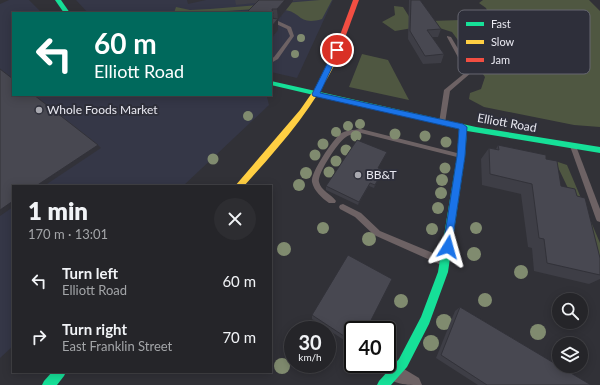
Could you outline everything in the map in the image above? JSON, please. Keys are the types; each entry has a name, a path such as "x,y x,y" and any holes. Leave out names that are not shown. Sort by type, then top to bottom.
{"street":[{"path":"58,0 66,12"},
{"path":"240,185 291,127 316,94 332,63 356,0"},
{"name":"Elliott Road","path":"272,83 442,123 600,150"},
{"path":"412,385 389,379 403,363 425,320 445,262 461,156 463,127"},
{"path":"48,385 59,373"}],"lane":[{"path":"272,60 276,58 292,36 290,28 276,22"},
{"path":"449,36 458,52"},
{"path":"442,123 447,90 467,74"},
{"path":"332,202 321,193 315,179 317,172 342,136 348,133 361,131 399,142 461,156"},
{"path":"573,146 600,219"},
{"path":"343,207 358,216 377,233 445,262"}],"shaded area":[{"path":"9,0 29,0 41,12 12,12 12,96 263,96 267,97 269,105 184,185 12,185 12,347 0,358 0,4"},
{"path":"76,0 333,0 297,78 272,72 272,12 87,12"}],"green space":[{"path":"332,0 322,19 314,21 304,20 290,11 278,9 219,12 174,12 176,7 190,10"},
{"path":"483,0 589,0 600,11 600,127 574,125 484,107 469,99 470,93 481,89 485,77 483,74 590,74 590,10 487,10 479,3"},
{"path":"394,6 403,7 410,18 431,21 458,20 458,40 452,32 430,25 395,31 382,22 395,15"},
{"path":"362,54 388,60 409,100 349,87"},
{"path":"555,161 567,165 600,243 600,271 577,207"}],"building":[{"path":"259,0 285,0 277,9 272,9 273,14 272,15 272,12 247,12"},
{"path":"411,0 420,0 441,29 427,30 444,54 425,56 410,31"},
{"path":"272,18 278,19 272,26"},
{"path":"0,69 12,78 12,96 35,96 98,145 38,185 12,185 12,202 0,210"},
{"name":"BB&T","path":"357,140 387,152 378,168 383,170 375,185 370,183 359,202 326,186"},
{"path":"498,145 546,155 546,159 557,161 561,186 575,189 577,196 585,198 600,258 600,275 547,263 544,239 539,238 532,184 490,174 489,148 499,150"},
{"path":"348,255 392,279 371,321 344,321 344,336 336,331 336,321 321,321 312,315"},
{"path":"460,307 552,362 552,373 571,373 591,385 487,385 441,355"}],"traffic: fast":[{"path":"58,0 66,12"},
{"path":"272,83 476,130 600,150"},
{"path":"383,385 403,363 425,320 443,272 461,156 463,127"},
{"path":"48,385 59,373"}],"traffic: slow":[{"path":"240,185 303,112 324,80 333,62"}],"traffic: jam":[{"path":"333,62 356,0"}],"place":[{"name":"Whole Foods Market","path":"39,110"},
{"name":"BB&T","path":"358,175"}],"route":[{"path":"337,50 316,94 463,127 461,156 448,247"}]}
